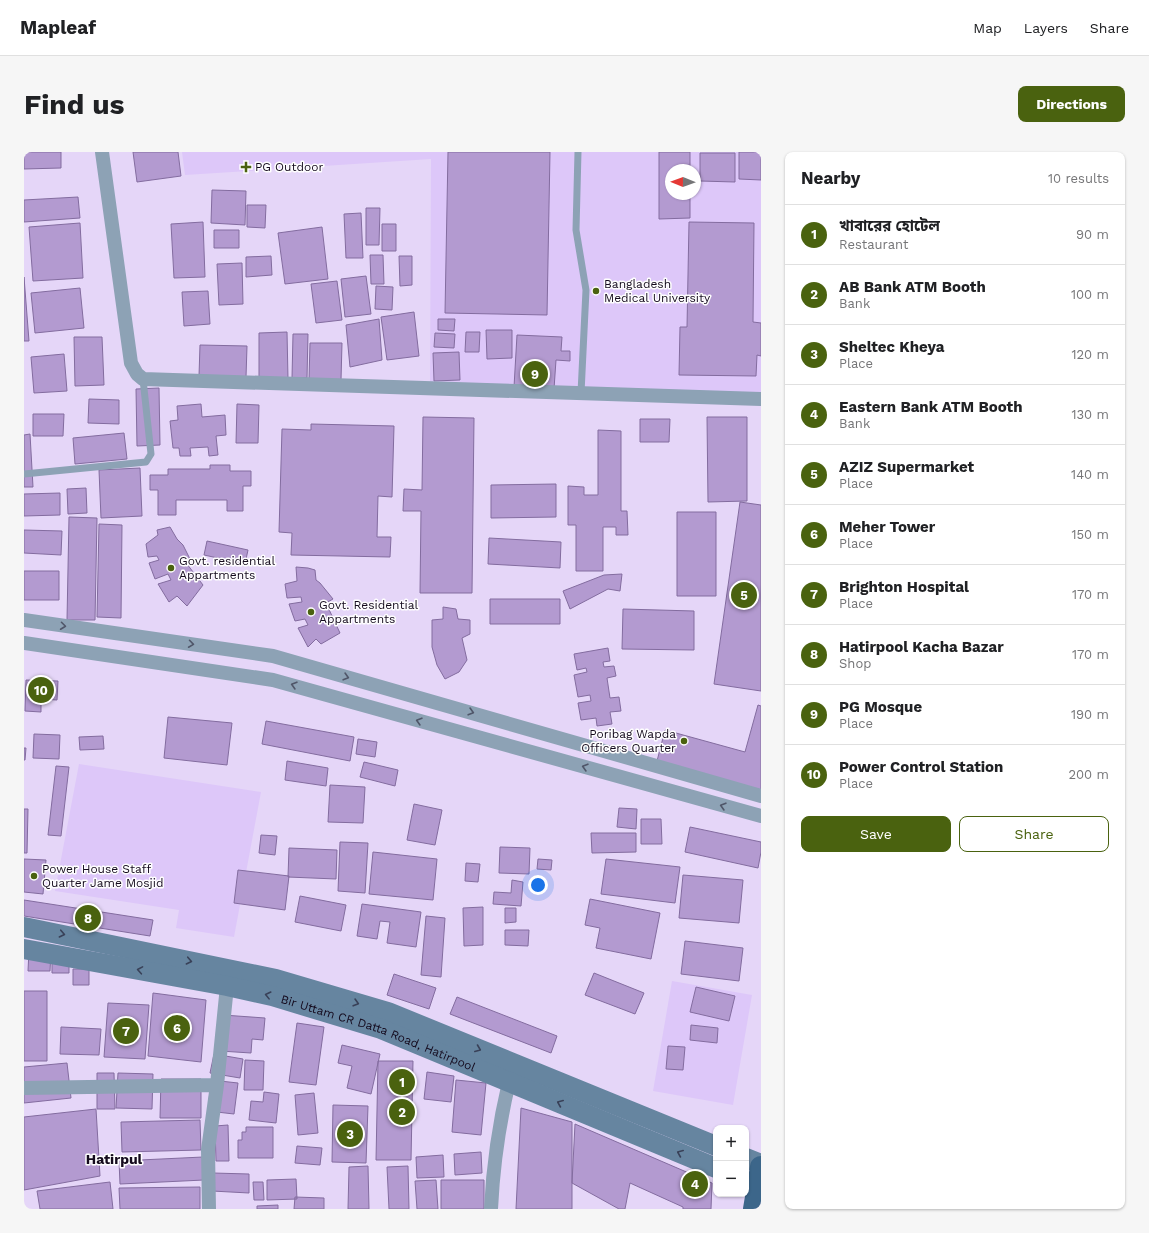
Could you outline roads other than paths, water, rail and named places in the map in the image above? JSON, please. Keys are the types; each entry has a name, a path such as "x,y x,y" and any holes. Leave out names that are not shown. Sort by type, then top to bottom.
{"highway":[{"path":"754,1209 757,1180"}],"main road":[{"name":"Bir Uttam CR Datta Road, Hatirpool","path":"24,927 276,979 381,1029 713,1167"},
{"name":"Bir Uttam CR Datta Road, Hatirpool","path":"24,949 227,986 272,996 388,1012 713,1145"},
{"path":"749,1159 761,1164"}],"street":[{"path":"102,152 131,363 137,374 143,379 761,399"},
{"path":"24,620 273,656 761,796"},
{"path":"24,643 273,680 761,816"},
{"path":"312,690 317,668"},
{"path":"609,774 614,753"},
{"path":"209,1209 208,1150 217,1085 227,986"},
{"path":"491,1209 495,1151 500,1117 509,1082"},
{"path":"24,1088 217,1085"}],"lane":[{"path":"578,152 576,230 586,290 581,393"},
{"path":"24,474 146,462 151,454 143,379"}],"place":[{"name":"PG Outdoor","path":"246,167"},
{"name":"Bangladesh Medical University","path":"596,291"},
{"name":"PG Mosque","path":"535,374"},
{"name":"Govt. residential Appartments","path":"171,568"},
{"name":"AZIZ Supermarket","path":"744,595"},
{"name":"Govt. Residential Appartments","path":"311,612"},
{"name":"Power Control Station","path":"41,690"},
{"name":"Poribag Wapda Officers Quarter","path":"684,741"},
{"name":"Power House Staff Quarter Jame Mosjid","path":"34,876"},
{"name":"Hatirpool Kacha Bazar","path":"88,918"},
{"name":"Meher Tower","path":"177,1028"},
{"name":"Brighton Hospital","path":"126,1031"},
{"name":"খাবারের হোটেল","path":"402,1082"},
{"name":"AB Bank ATM Booth","path":"402,1112"},
{"name":"Sheltec Kheya","path":"350,1134"},
{"name":"Eastern Bank ATM Booth","path":"695,1184"}],"district":[{"name":"Hatirpul","path":"114,1159"}]}
